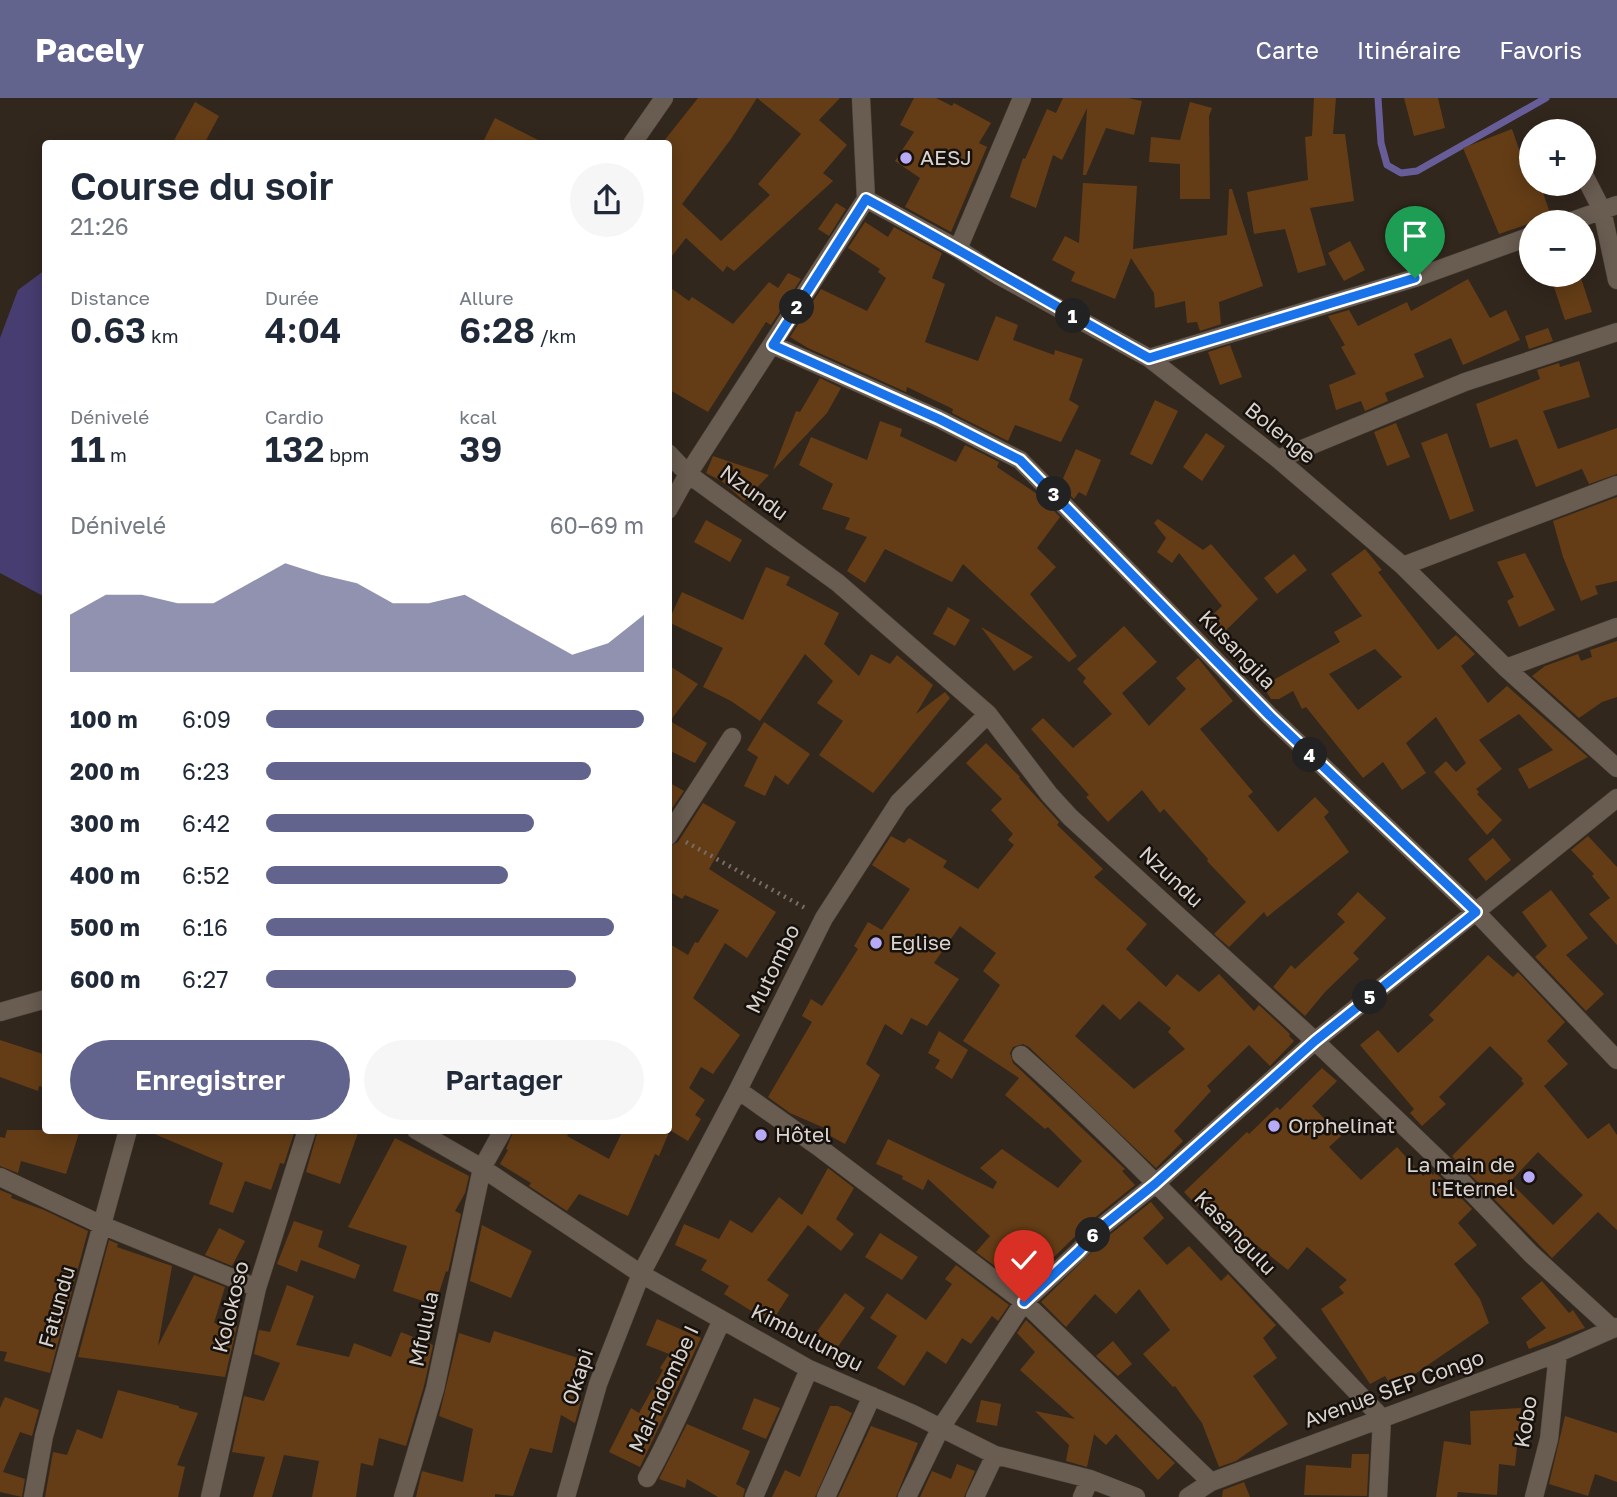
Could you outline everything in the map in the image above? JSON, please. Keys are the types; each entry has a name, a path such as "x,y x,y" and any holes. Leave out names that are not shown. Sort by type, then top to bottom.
{"street":[{"path":"635,140 664,98"},
{"path":"672,503 866,199 861,98"},
{"path":"958,249 1022,98"},
{"path":"1596,190 1610,207 1617,280"},
{"name":"Bolenge","path":"866,199 1149,358 1278,459 1403,566 1506,668 1617,768"},
{"path":"1149,358 1415,278 1519,240"},
{"path":"1278,459 1465,382 1617,332"},
{"name":"Kusangila","path":"773,345 939,419 1020,460 1270,716 1476,912 1617,1060"},
{"name":"Nzundu","path":"672,457 688,474 838,583 988,714 1049,794 1070,817 1315,1041 1458,1178 1531,1254 1615,1328"},
{"path":"1403,566 1617,485"},
{"path":"1506,668 1617,627"},
{"name":"Mutombo","path":"641,1274 738,1090 824,918 899,802 988,714"},
{"path":"672,830 732,737"},
{"path":"907,1497 940,1429 1024,1302 1099,1229 1155,1184 1315,1041 1617,799"},
{"path":"0,1012 42,1000"},
{"name":"Kasangulu","path":"1021,1055 1155,1184 1382,1418"},
{"path":"738,1090 820,1148 1024,1302 1211,1482"},
{"name":"Fatundu","path":"33,1497 44,1436 104,1226 127,1134"},
{"name":"Kolokoso","path":"210,1497 257,1288 306,1134"},
{"name":"Kimbulungu","path":"423,1134 482,1168 641,1274 809,1369 995,1455 1090,1479 1136,1497"},
{"name":"Mfulula","path":"402,1497 435,1389 482,1168 501,1134"},
{"path":"0,1177 104,1226 257,1288"},
{"name":"Okapi","path":"566,1497 598,1384 641,1274"},
{"name":"Mai-ndombe I","path":"648,1478 671,1436 722,1320"},
{"name":"Avenue SEP Congo","path":"1188,1497 1211,1482 1558,1353 1615,1328"},
{"name":"Kobo","path":"1534,1497 1549,1439 1558,1353"},
{"path":"754,1497 809,1369"},
{"path":"826,1497 872,1396"},
{"path":"1378,1497 1382,1418"},
{"path":"975,1497 995,1455"},
{"path":"1082,1497 1090,1479"}],"path":[{"path":"672,837 824,918"}],"shaded area":[{"path":"42,272 42,595 0,573 0,338 18,290"}],"building":[{"path":"698,98 757,98 840,98 819,120 847,145 823,173 833,181 734,271 727,266 723,272 686,238 672,256 672,140 665,140","holes":["757,98 801,134 758,184 770,195 721,241 682,204 731,139"]},
{"path":"914,98 936,98 952,106 954,103 991,123 979,143 987,147 951,232 905,207 920,178 895,161 914,132 900,125"},
{"path":"1063,98 1128,98 1142,101 1134,135 1106,128 1086,175 1083,175 1087,108 1062,160 1053,155 1036,208 1010,197 1023,158 1025,159 1047,109 1056,113"},
{"path":"1314,98 1336,98 1333,134 1345,134 1354,201 1310,208 1326,265 1298,273 1285,229 1254,234 1247,192 1308,180 1305,137 1312,136"},
{"path":"1404,98 1438,98 1445,128 1414,136"},
{"path":"195,102 219,116 206,140 174,140"},
{"path":"1190,102 1212,108 1209,116 1210,199 1180,199 1180,164 1149,162 1151,137 1180,140"},
{"path":"495,118 538,140 484,140"},
{"path":"1512,129 1519,149 1519,196 1544,196 1549,210 1519,210 1519,227 1499,234 1463,148"},
{"path":"1083,183 1137,186 1133,249 1227,235 1229,189 1232,189 1263,286 1219,302 1221,324 1200,331 1197,322 1187,323 1185,301 1155,308 1154,293 1131,258 1115,299 1071,281 1075,272 1052,260 1065,236 1079,243"},
{"path":"836,203 846,209 829,236 818,229"},
{"path":"865,222 888,237 894,227 942,253 932,278 945,284 925,342 978,361 996,316 1018,325 1013,340 1054,355 1055,350 1083,359 1069,400 1079,406 1061,442 1015,425 1008,441 952,413 953,409 907,387 906,392 808,348 790,337 821,289 867,311 886,278 878,272 880,269 848,248"},
{"path":"1350,241 1365,270 1344,281 1328,253"},
{"path":"788,273 801,279 771,325 766,322 708,412 672,391 672,289 689,301 692,297 733,324 769,282 778,288"},
{"path":"1468,279 1490,318 1506,310 1520,340 1463,365 1451,338 1414,354 1424,377 1385,393 1388,401 1365,411 1361,401 1336,410 1329,385 1356,374 1341,347 1345,345 1328,316 1349,310 1358,326 1407,302 1411,311"},
{"path":"1554,287 1584,287 1592,312 1565,320"},
{"path":"1548,328 1553,341 1529,349 1525,336"},
{"path":"1230,345 1242,377 1220,385 1208,352"},
{"path":"1579,361 1590,397 1543,411 1558,449 1617,428 1617,474 1589,484 1582,469 1536,487 1517,439 1490,448 1476,404 1540,379 1537,370 1559,363 1560,367"},
{"path":"820,378 841,388 827,413 773,470 796,411 800,412"},
{"path":"1155,400 1178,411 1152,465 1130,454"},
{"path":"880,421 902,429 900,436 956,462 965,445 999,462 997,467 1037,494 1060,517 1037,548 1056,567 1030,594 1077,656 1069,662 963,564 952,582 885,549 865,583 847,571 867,537 845,529 850,518 822,509 833,484 799,465 811,437 867,460"},
{"path":"1396,423 1410,457 1387,466 1374,432"},
{"path":"1206,433 1225,446 1202,481 1183,467"},
{"path":"1447,433 1474,511 1450,520 1421,443"},
{"path":"1076,449 1101,460 1086,496 1079,492 1074,499 1060,485"},
{"path":"713,456 769,475 744,501 723,482 706,473"},
{"path":"1617,497 1617,581 1595,586 1598,594 1581,601 1563,557 1553,521"},
{"path":"1158,519 1203,550 1211,544 1258,599 1217,639 1203,624 1222,606 1179,553 1172,563 1157,552 1166,538 1154,523"},
{"path":"706,520 742,540 730,562 694,542"},
{"path":"1365,549 1382,570 1378,572 1438,650 1456,635 1475,654 1461,666 1488,703 1507,686 1588,757 1529,789 1518,769 1553,750 1519,714 1479,740 1502,769 1476,789 1479,792 1477,794 1502,820 1487,835 1434,772 1446,761 1456,772 1466,763 1436,717 1406,743 1426,773 1402,790 1383,762 1363,778 1306,707 1302,709 1293,691 1279,699 1271,699 1263,686 1340,642 1334,632 1362,616 1331,574","holes":["1375,649 1402,677 1358,710 1329,674"]},
{"path":"1525,553 1555,610 1519,627 1507,601 1514,597 1497,562"},
{"path":"1294,554 1307,570 1277,594 1264,578"},
{"path":"766,567 790,577 786,585 839,613 824,644 859,676 871,654 890,664 897,655 933,685 916,714 945,692 950,698 873,793 819,755 843,721 817,703 833,681 805,654 760,721 731,701 703,687 723,648 672,624 672,613 682,592 743,620"},
{"path":"948,607 970,620 955,646 933,634"},
{"path":"1124,626 1157,662 1122,693 1149,726 1186,689 1176,678 1198,658 1233,701 1200,729 1253,792 1248,796 1278,832 1315,797 1329,812 1324,817 1349,852 1267,917 1264,912 1229,947 1214,934 1246,902 1207,861 1164,809 1160,813 1142,790 1108,822 1086,797 1089,795 1031,729 1043,718 1073,748 1112,714 1083,682 1086,678 1077,669"},
{"path":"981,627 1033,657 1014,671"},
{"path":"1617,641 1617,697 1602,702 1579,718 1532,676 1545,666 1578,654 1581,661 1592,657 1590,650"},
{"path":"672,668 698,684 672,718"},
{"path":"672,722 707,743 695,763 672,752"},
{"path":"764,722 810,754 788,785 775,775 765,796 744,786 758,757 747,750"},
{"path":"986,743 1059,822 1057,825 1103,869 1094,877 1147,924 1126,949 1166,987 1177,974 1199,992 1219,974 1254,1011 1259,1005 1294,1041 1270,1066 1249,1045 1207,1086 1211,1091 1174,1131 1183,1141 1156,1168 1029,1047 1023,1044 1013,1047 1010,1053 1013,1063 1125,1169 1122,1171 1135,1185 1092,1220 1023,1287 976,1252 990,1236 928,1179 923,1190 902,1179 903,1176 876,1164 888,1139 993,1189 997,1182 980,1168 1002,1149 1058,1188 1082,1161 1048,1127 1045,1129 1005,1095 1019,1078 963,1041 1000,985 983,971 996,953 960,926 934,963 959,979 927,1026 911,1018 902,1035 885,1024 866,1064 880,1075 845,1144 827,1134 829,1130 790,1113 768,1097 812,1022 802,1016 811,999 822,1006 858,949 854,946 868,922 882,930 910,889 872,865 891,836 904,843 909,838 947,861 943,867 978,889 1014,845 1008,840 1013,834 991,810 1002,799 966,763","holes":["1139,1001 1171,1028 1168,1032 1185,1049 1134,1089 1075,1036 1103,1004 1120,1020"]},
{"path":"672,784 684,791 672,808"},
{"path":"703,803 736,822 709,869 776,912 747,958 725,943 693,998 740,1035 713,1074 701,1067 689,1088 705,1100 695,1115 701,1119 688,1141 672,1131 672,945 688,955 719,910 685,895 682,899 672,893 672,845 678,842"},
{"path":"1588,836 1617,867 1617,945 1589,914 1610,898 1592,876 1594,874 1571,850"},
{"path":"1493,838 1511,860 1486,881 1468,859"},
{"path":"1551,890 1588,938 1566,955 1604,994 1586,1011 1535,957 1547,946 1522,912"},
{"path":"1358,892 1386,918 1353,953 1359,959 1305,1016 1273,987 1291,965 1295,969 1345,922 1337,914"},
{"path":"1488,955 1513,977 1518,972 1565,1022 1547,1041 1568,1064 1544,1086 1588,1139 1609,1123 1617,1135 1617,1230 1598,1212 1552,1258 1452,1156 1524,1084 1521,1080 1523,1079 1490,1046 1439,1097 1446,1104 1422,1126 1410,1113 1414,1109 1360,1045 1378,1030 1398,1053 1434,1020 1429,1015","holes":["1538,1152 1583,1195 1553,1225 1510,1182"]},
{"path":"939,1031 968,1050 952,1079 935,1068 940,1060 928,1053"},
{"path":"0,1040 42,1054 42,1087 39,1086 38,1091 0,1077"},
{"path":"1322,1068 1337,1081 1312,1106 1341,1136 1329,1147 1361,1180 1397,1147 1423,1176 1430,1171 1433,1175 1435,1172 1472,1209 1458,1223 1477,1245 1454,1264 1480,1299 1489,1323 1393,1389 1385,1376 1370,1384 1321,1309 1344,1293 1339,1287 1347,1280 1307,1247 1288,1270 1249,1239 1242,1247 1204,1208 1201,1210 1184,1192 1247,1132 1249,1134 1277,1107 1280,1110"},
{"path":"7,1130 79,1134 66,1174 21,1161 18,1173 0,1166 0,1137 5,1138"},
{"path":"154,1134 294,1134 284,1164 280,1163 271,1190 245,1181 233,1213 209,1204 223,1163"},
{"path":"317,1134 358,1134 340,1184 306,1172"},
{"path":"512,1134 568,1134 567,1136 609,1159 621,1134 668,1134 659,1156 655,1154 628,1216 579,1194 567,1211 529,1186 531,1183 500,1164 508,1150 506,1149"},
{"path":"395,1138 469,1176 465,1193 455,1211 461,1214 448,1272 446,1271 435,1305 393,1291 407,1246 348,1227"},
{"path":"828,1168 854,1188 836,1219 854,1234 841,1251 808,1225 767,1280 789,1295 771,1323 724,1294 729,1286 701,1270 707,1260 675,1245 684,1224 719,1239 730,1220 752,1233 779,1197 802,1215"},
{"path":"0,1190 12,1195 11,1198 88,1231 50,1373 4,1361 7,1352 0,1351"},
{"path":"1151,1202 1164,1218 1143,1238 1167,1265 1189,1246 1221,1281 1228,1274 1276,1325 1263,1338 1277,1358 1253,1376 1288,1424 1236,1461 1219,1467 1202,1423 1175,1386 1173,1387 1143,1354 1170,1330 1139,1289 1116,1314 1095,1294 1066,1327 1041,1302 1107,1237"},
{"path":"294,1221 323,1231 318,1247 360,1265 355,1279 301,1260 297,1272 277,1264"},
{"path":"482,1225 532,1251 511,1298 470,1281"},
{"path":"219,1228 245,1241 232,1266 205,1255"},
{"path":"880,1233 918,1257 902,1280 865,1257"},
{"path":"109,1240 118,1244 117,1247 172,1266 158,1346 194,1275 225,1287 214,1323 237,1326 225,1377 78,1357"},
{"path":"956,1265 1009,1305 998,1321 992,1316 971,1344 962,1338 946,1364 927,1351 904,1386 877,1368 897,1336 870,1318 887,1293 926,1320 952,1284 945,1279"},
{"path":"1542,1281 1569,1313 1573,1310 1585,1328 1529,1349 1526,1342 1546,1328 1521,1298"},
{"path":"287,1285 314,1296 296,1345 349,1357 354,1343 391,1357 401,1332 433,1345 406,1446 379,1438 373,1466 361,1463 356,1497 312,1497 319,1461 284,1455 272,1497 253,1497 265,1457 232,1452 244,1396 264,1401 280,1363 254,1354 259,1330 270,1332"},
{"path":"845,1293 865,1308 837,1348 816,1333"},
{"path":"657,1319 701,1338 640,1467 609,1452 631,1408 639,1413 669,1354 646,1345"},
{"path":"1026,1320 1175,1463 1158,1480 1116,1434 1106,1445 1094,1434 1087,1467 1066,1461 1069,1445 1035,1411 1075,1419 1020,1370 1035,1352 1017,1333"},
{"path":"494,1331 581,1359 568,1394 581,1401 575,1423 561,1415 552,1453 530,1448 513,1496 495,1494 495,1497 416,1497 422,1471 463,1482 473,1429 439,1416 459,1333 490,1343"},
{"path":"1113,1341 1132,1364 1118,1376 1096,1356"},
{"path":"118,1390 198,1413 177,1465 185,1467 178,1497 45,1497 53,1452 67,1455 77,1429 102,1439"},
{"path":"5,1397 39,1410 32,1436 20,1432 3,1472 25,1479 22,1497 0,1492 0,1408"},
{"path":"754,1398 780,1408 766,1439 742,1429"},
{"path":"981,1400 1001,1404 997,1426 976,1422"},
{"path":"830,1406 838,1406 852,1413 815,1497 772,1497 785,1470 800,1477"},
{"path":"1521,1408 1515,1466 1499,1464 1497,1495 1458,1492 1457,1497 1436,1497 1444,1441 1471,1445 1470,1411"},
{"path":"1565,1416 1617,1433 1617,1482 1595,1474 1588,1496 1549,1484"},
{"path":"687,1424 750,1451 736,1484 745,1489 743,1497 718,1497 687,1479 685,1488 659,1479"},
{"path":"871,1426 918,1443 896,1497 838,1497"},
{"path":"1352,1454 1369,1454 1367,1496 1304,1495 1306,1465 1351,1468"},
{"path":"957,1464 975,1471 964,1497 920,1497 932,1471 951,1479"},
{"path":"1244,1482 1250,1497 1222,1497 1223,1490"}],"waterway":[{"path":"1378,98 1381,143 1387,165 1401,173 1417,171 1546,98"}],"place":[{"name":"AESJ","path":"906,158"},
{"name":"Eglise","path":"876,943"},
{"name":"Orphelinat","path":"1274,1126"},
{"name":"Hôtel","path":"761,1135"},
{"name":"La main de l'Eternel","path":"1529,1177"}],"route":[{"path":"1024,1302 1099,1229 1155,1184 1315,1041 1476,912 1270,716 1020,460 939,419 773,345 866,199 1149,358 1415,278"}]}
